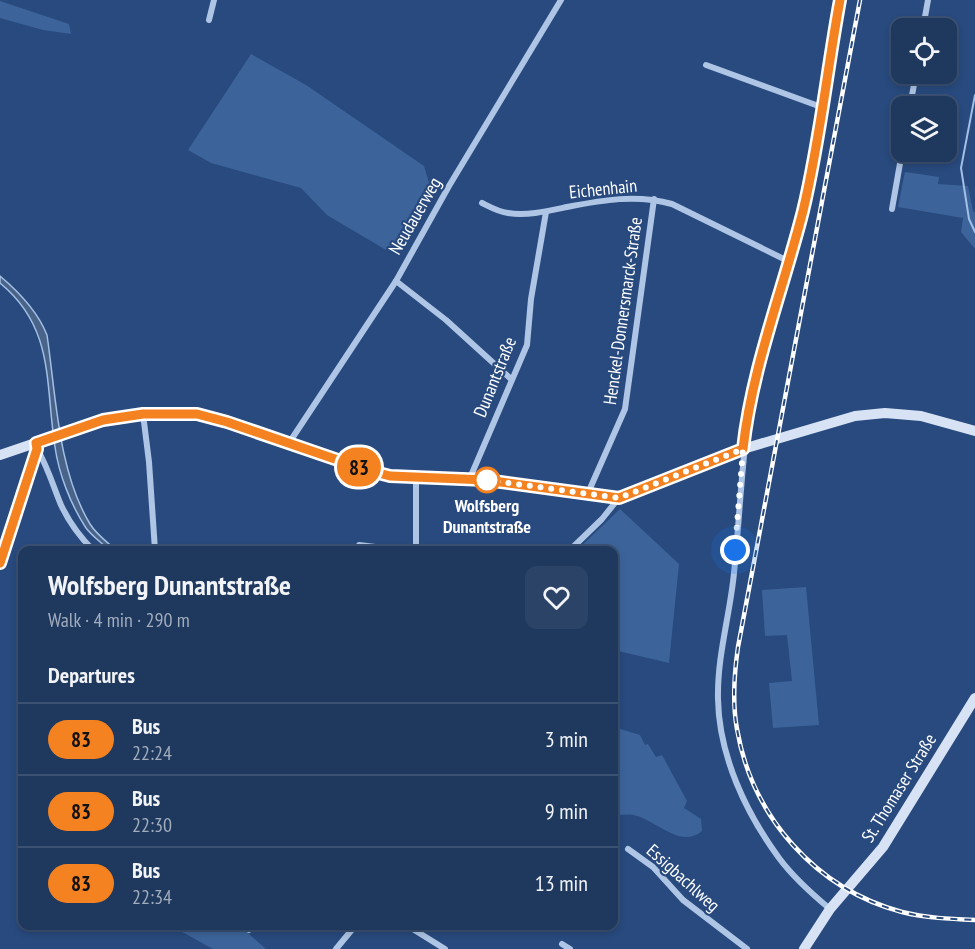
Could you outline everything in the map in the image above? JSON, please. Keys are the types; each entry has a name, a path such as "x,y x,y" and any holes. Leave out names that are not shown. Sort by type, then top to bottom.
{"main road":[{"path":"0,455 40,444 67,431 103,420 143,414 197,414 390,476 470,478 619,498 743,449 836,420 872,413 921,416 975,431"},
{"name":"St. Thomaser Straße","path":"804,949 831,909 883,847 975,698"}],"street":[{"path":"209,20 214,0"},
{"name":"Neudauerweg","path":"289,443 396,281 444,195 561,0"},
{"path":"831,909 810,892 780,859 754,820 734,777 721,732 718,698 721,659 734,572 743,449 751,396 816,156 840,0"},
{"path":"925,18 928,0"},
{"path":"706,64 824,108"},
{"path":"892,209 900,162"},
{"name":"Eichenhain","path":"482,204 507,213 546,212 596,201 654,199 672,204 788,261"},
{"name":"Henckel-Donnersmarck-Straße","path":"588,493 625,409 654,199"},
{"name":"Dunantstraße","path":"470,478 527,345 531,299 546,212"},
{"path":"396,281 446,320 511,379"},
{"path":"143,414 155,546"},
{"path":"40,444 62,506 80,537 89,546"},
{"path":"0,563 40,444"},
{"path":"416,478 416,546"},
{"path":"574,546 602,519 619,498"},
{"path":"359,545 367,546"},
{"name":"Essigbachlweg","path":"628,849 653,867 682,900 747,949"},
{"path":"336,949 352,930"},
{"path":"414,930 445,949"},
{"path":"562,944 570,949"}],"shaded area":[{"path":"0,1 69,24 71,34 43,30 0,18"},
{"path":"251,54 306,85 424,166 433,196 404,244 386,250 327,215 301,188 211,163 188,150"},
{"path":"905,172 939,177 938,184 968,186 975,212 975,249 961,232 963,218 898,207"},
{"path":"0,276 39,318 47,335 60,433 71,481 90,524 98,535 111,546 105,546 88,531 71,500 57,458 48,379 39,338 18,300 0,283"},
{"path":"620,509 679,564 669,663 618,651 618,546 581,546"},
{"path":"806,587 819,725 773,728 769,683 792,681 787,635 765,636 762,590"},
{"path":"618,728 640,735 645,745 648,744 656,757 662,755 687,801 684,808 701,819 702,831 694,836 676,835 641,817 618,815"},
{"path":"179,930 245,930 266,949 213,949"}],"waterway":[{"path":"975,95 961,168 969,219 975,232"}],"railway":[{"path":"860,0 738,647 734,688 735,719 745,761 757,791 773,820 793,845 816,867 842,886 871,901 902,912 947,919 975,920"}],"bus line":[{"name":"83","path":"0,563 37,449 36,443 103,420 143,414 197,414 390,476 470,478 619,498 743,449 751,396 816,156 840,0"}],"place":[{"name":"Wolfsberg Dunantstraße","path":"487,480"}],"route":[{"path":"487,480 619,498 743,449 735,550"}]}
